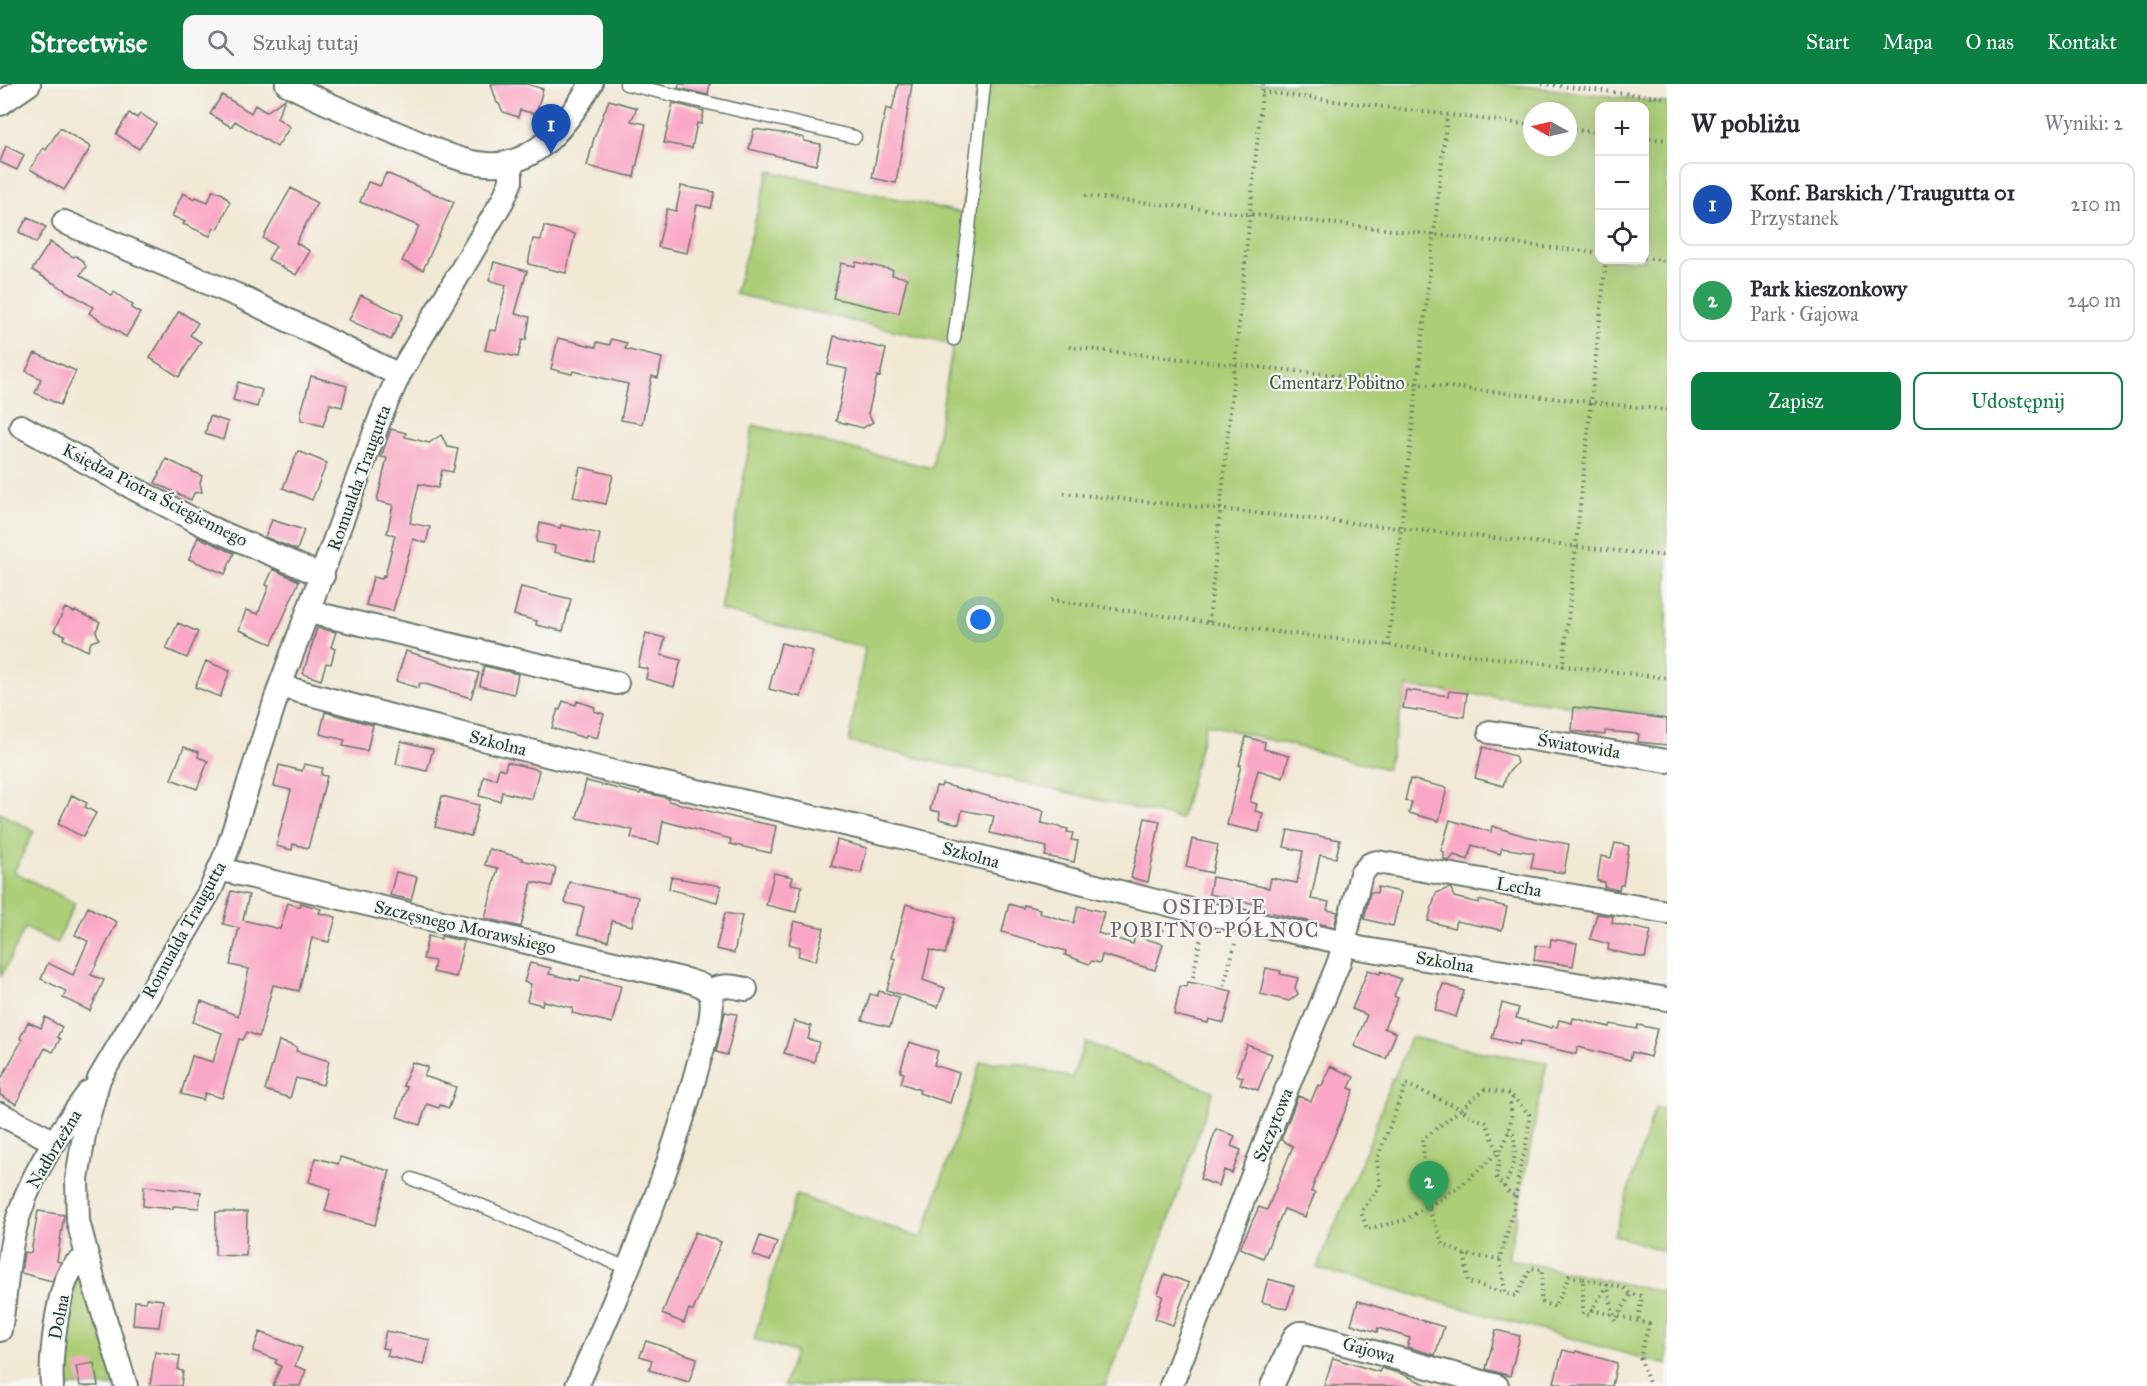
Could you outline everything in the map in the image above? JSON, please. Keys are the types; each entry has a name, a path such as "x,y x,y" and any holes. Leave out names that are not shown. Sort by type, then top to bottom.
{"street":[{"path":"0,104 29,84"},
{"path":"287,84 454,157 488,165 511,162 534,151 550,139 566,121 591,84"},
{"name":"Romualda Traugutta","path":"126,1386 88,1259 76,1210 76,1179 81,1143 99,1079 211,889 241,813 280,686 323,576 366,455 399,375 503,200 511,181 511,162"},
{"path":"64,222 239,296 399,375"},
{"name":"Księdza Piotra Ściegiennego","path":"21,426 206,526 323,576"},
{"path":"309,612 617,683"},
{"name":"Szkolna","path":"280,686 642,778 902,837 1133,896 1359,948 1667,999"},
{"name":"Światowida","path":"1490,732 1667,760"},
{"name":"Lecha","path":"1371,864 1377,862 1429,870 1667,912"},
{"name":"Szczytowa","path":"1171,1386 1345,943 1361,874 1371,864"},
{"name":"Szczęsnego Morawskiego","path":"219,869 686,980 704,986 709,991"},
{"path":"577,1386 629,1269 669,1161 710,1017 712,998 709,991 726,985 746,989"},
{"name":"Nadbrzeżna","path":"0,1330 14,1236 20,1212 36,1175 55,1142 99,1079"},
{"path":"0,1114 55,1142"},
{"name":"Dolna","path":"52,1386 54,1345 64,1290 75,1265 88,1259"},
{"name":"Gajowa","path":"1272,1386 1294,1336 1299,1333 1497,1386"}],"lane":[{"path":"626,84 855,137"},
{"path":"954,339 969,228 984,84"},
{"path":"412,1179 629,1269"}],"path":[{"path":"1209,622 1263,84"},
{"path":"1542,84 1667,98"},
{"path":"1602,92 1603,84"},
{"path":"1262,92 1523,124"},
{"path":"1388,646 1447,115"},
{"path":"1577,130 1595,132"},
{"path":"1649,138 1667,140"},
{"path":"1085,196 1595,253"},
{"path":"1649,259 1667,261"},
{"path":"1563,667 1606,264"},
{"path":"1068,347 1667,410"},
{"path":"1064,493 1667,556"},
{"path":"1051,600 1388,646 1667,678"},
{"path":"1224,986 1241,921"},
{"path":"1193,977 1201,936"},
{"path":"1513,1098 1510,1103 1512,1112 1508,1131 1498,1153 1459,1187 1405,1220 1367,1229 1361,1212 1380,1186 1377,1159 1406,1084 1461,1109 1473,1118 1486,1122 1498,1153 1500,1158 1496,1177 1510,1194 1516,1196"},
{"path":"1500,1259 1465,1255 1443,1244 1426,1207 1423,1139 1485,1089 1510,1094 1528,1114 1530,1124 1516,1196 1500,1259 1505,1293"},
{"path":"1504,1187 1514,1167 1516,1146 1513,1134 1508,1131"},
{"path":"1465,1255 1467,1282 1516,1296 1531,1268 1542,1270 1541,1302 1555,1307 1569,1276 1624,1288 1631,1294 1642,1296 1638,1322"},
{"path":"1583,1279 1583,1314 1589,1315 1607,1285"},
{"path":"1607,1285 1615,1322 1631,1294"},
{"path":"1593,1310 1613,1315"},
{"path":"1619,1316 1649,1324 1640,1357 1650,1386"}],"green space":[{"name":"Cmentarz Pobitno","path":"978,84 1506,84 1667,103 1667,716 1407,687 1387,769 1206,724 1181,819 849,742 865,648 720,610 753,425 932,468 953,344 735,294 769,171 963,213"},
{"path":"0,813 34,831 14,872 75,903 57,943 25,928 1,977"},
{"path":"1410,1037 1476,1051 1547,1062 1508,1259 1667,1293 1667,1365 1317,1268"},
{"path":"1085,1042 1213,1091 1166,1229 1105,1386 784,1386 795,1352 754,1339 796,1195 922,1238 981,1062 1019,1063 1072,1078"},
{"path":"1655,1107 1667,1111 1667,1252 1614,1235"},
{"path":"79,1267 123,1386 55,1386 55,1371"}],"building":[{"path":"491,84 527,84 543,89 536,114 520,110 518,117 503,112 497,103"},
{"path":"679,84 710,84 708,95 678,88"},
{"path":"898,84 912,84 896,183 872,178 886,108 892,110"},
{"path":"222,95 251,113 255,105 266,112 285,99 277,118 290,127 277,147 235,121 231,127 210,114"},
{"path":"609,100 637,108 631,121 646,124 634,177 587,166 594,138"},
{"path":"673,103 704,111 701,124 697,123 692,148 664,143"},
{"path":"129,113 137,118 140,113 156,124 139,149 116,134"},
{"path":"60,128 91,147 64,190 30,169 43,148 46,150"},
{"path":"754,129 789,134 804,138 804,141 821,144 816,165 749,149"},
{"path":"6,146 24,155 17,170 0,162"},
{"path":"386,173 454,202 423,270 402,261 419,226 360,202 368,182 380,186"},
{"path":"681,186 715,192 711,208 697,205 687,253 658,247 667,209 676,211"},
{"path":"291,188 317,203 296,243 310,251 296,275 268,259 276,246 263,238"},
{"path":"213,190 223,194 230,202 218,229 214,228 210,236 183,224 185,222 172,216 183,193 208,202"},
{"path":"28,217 46,227 36,243 19,232"},
{"path":"544,226 575,234 566,273 528,264 533,239 541,240"},
{"path":"50,242 83,261 86,267 80,275 112,296 114,292 133,305 131,308 140,313 126,337 89,313 93,307 32,270"},
{"path":"494,262 527,271 515,314 530,317 526,340 522,340 518,357 485,350 490,330 496,331 506,285 489,280"},
{"path":"856,262 893,270 892,275 907,278 899,313 833,298 841,263 855,266"},
{"path":"361,295 403,315 391,340 349,320"},
{"path":"179,311 198,323 190,335 201,342 179,377 150,358"},
{"path":"834,336 886,349 868,414 873,422 863,428 836,421 847,369 828,365"},
{"path":"558,338 596,347 597,342 610,345 611,339 627,343 625,349 662,358 658,378 652,376 642,424 621,420 628,384 573,371 572,374 551,369"},
{"path":"35,353 76,371 60,405 35,393 41,379 26,371"},
{"path":"311,376 347,386 342,407 330,404 323,426 301,420"},
{"path":"238,382 262,390 257,407 233,400"},
{"path":"210,416 228,422 223,440 205,434"},
{"path":"391,429 406,433 405,437 429,443 441,435 448,447 458,449 453,472 442,470 438,488 419,484 410,523 430,527 426,543 413,539 393,611 366,605 373,577 382,579 383,575 385,576 395,535 387,533 393,505 377,501 387,458 381,457"},
{"path":"298,451 327,463 312,500 283,488"},
{"path":"166,459 202,476 200,483 202,492 194,493 191,500 155,483"},
{"path":"580,467 613,475 606,504 573,497"},
{"path":"272,520 304,530 297,550 265,537"},
{"path":"540,523 560,528 561,525 600,534 594,562 554,552 555,546 536,542"},
{"path":"198,537 234,553 225,574 189,559"},
{"path":"273,569 299,581 272,644 239,630 246,610 258,614"},
{"path":"521,587 571,599 563,631 536,625 537,621 514,615"},
{"path":"65,608 100,622 96,631 99,639 91,642 88,651 63,639 65,635 54,631"},
{"path":"178,623 198,632 187,658 166,649"},
{"path":"317,628 336,632 331,647 335,649 331,664 326,663 321,680 303,674"},
{"path":"646,633 665,638 661,655 681,660 674,687 646,679 648,669 638,667"},
{"path":"781,643 813,651 801,697 769,689"},
{"path":"406,651 479,673 471,698 425,684 420,683 418,688 396,681"},
{"path":"206,661 230,671 220,697 195,687"},
{"path":"484,666 518,674 514,694 480,686"},
{"path":"1406,690 1448,696 1449,691 1467,693 1464,717 1403,708"},
{"path":"563,701 576,705 577,701 595,707 594,711 604,714 597,738 586,735 585,738 552,728"},
{"path":"1574,707 1667,719 1667,745 1638,742 1639,734 1605,731 1605,735 1572,731"},
{"path":"325,712 373,725 367,751 343,746 345,740 320,734"},
{"path":"1246,737 1265,742 1264,749 1289,756 1283,778 1258,770 1250,802 1257,804 1255,811 1263,813 1259,832 1227,825"},
{"path":"401,741 433,749 427,771 396,764"},
{"path":"184,747 199,752 198,757 208,761 197,789 171,779"},
{"path":"1483,747 1515,756 1517,763 1507,774 1503,786 1475,778"},
{"path":"507,762 539,770 532,799 502,792 500,801 479,796 484,776 496,779 499,768 505,770"},
{"path":"304,764 323,768 321,775 327,776 308,848 293,844 292,850 276,846 291,790 274,786 279,765 302,771"},
{"path":"1410,779 1447,788 1439,821 1409,813 1412,802 1405,801"},
{"path":"586,781 668,798 668,801 776,826 771,853 730,844 731,839 663,821 659,844 631,838 633,830 577,818"},
{"path":"942,784 1044,811 1041,823 1068,829 1067,832 1073,833 1071,840 1078,841 1074,862 1045,856 1047,847 990,833 994,816 962,810 959,824 939,819 940,812 930,810 936,786 941,787"},
{"path":"72,795 87,803 85,807 96,813 83,837 58,824"},
{"path":"442,796 479,805 471,836 435,827"},
{"path":"1145,818 1160,821 1148,882 1131,878"},
{"path":"1450,820 1491,832 1492,826 1525,836 1569,844 1564,873 1531,868 1534,853 1502,848 1500,854 1472,845 1468,860 1454,855 1449,861 1444,860 1444,852 1441,851"},
{"path":"1288,830 1340,840 1336,858 1320,855 1311,899 1329,902 1327,910 1338,912 1334,927 1264,911 1265,906 1209,894 1212,877 1269,888 1271,878 1297,883 1303,851 1284,847"},
{"path":"1192,839 1218,845 1212,873 1186,867"},
{"path":"837,840 867,848 861,873 831,866"},
{"path":"1615,843 1629,846 1623,885 1620,885 1619,890 1604,887 1605,882 1597,881 1601,856 1611,858"},
{"path":"489,849 556,868 552,886 532,882 521,927 485,918 498,868 485,865"},
{"path":"396,872 417,877 411,900 390,895"},
{"path":"774,873 793,877 791,884 802,886 796,912 766,905"},
{"path":"671,877 721,886 717,902 669,889"},
{"path":"569,882 638,897 632,926 612,921 608,941 578,934 584,907 565,903"},
{"path":"1378,887 1401,892 1393,926 1364,919 1370,892 1377,893"},
{"path":"1449,888 1454,897 1507,907 1502,930 1456,921 1454,928 1428,921 1436,893"},
{"path":"231,891 249,895 243,920 280,929 288,903 300,907 301,903 321,909 319,913 336,917 329,942 312,938 299,991 273,985 259,1037 247,1032 243,1040 239,1039 222,1098 205,1093 203,1100 181,1094 192,1056 213,1062 222,1033 193,1022 201,1001 238,1016 249,969 230,965 239,928 223,924"},
{"path":"906,904 955,918 945,954 930,950 923,980 945,988 938,1007 887,990 896,959 892,958"},
{"path":"1009,904 1040,909 1039,913 1074,923 1078,906 1104,912 1098,933 1133,944 1135,936 1163,944 1155,970 1102,955 1100,963 1092,961 1089,964 1065,955 1066,951 1002,932"},
{"path":"88,907 117,922 91,975 104,980 90,1011 63,998 66,991 41,979 48,963 73,975 88,941 75,935"},
{"path":"725,913 742,916 734,953 716,949"},
{"path":"1597,914 1613,916 1612,923 1651,931 1645,958 1608,950 1609,944 1590,939"},
{"path":"794,921 824,928 816,961 798,956 800,947 789,944"},
{"path":"428,936 464,941 456,977 433,972 435,961 423,959"},
{"path":"1551,939 1577,943 1573,966 1534,960 1536,945 1550,947"},
{"path":"530,963 551,968 549,974 580,981 581,976 621,986 612,1023 572,1013 573,1008 543,1001 542,1005 527,1001 531,984 524,982"},
{"path":"1266,968 1298,978 1295,988 1298,994 1289,1001 1260,994"},
{"path":"1368,970 1380,974 1381,971 1401,979 1394,996 1398,998 1384,1028 1396,1033 1386,1059 1354,1046 1367,1015 1352,1009"},
{"path":"1188,982 1232,991 1224,1023 1209,1019 1208,1023 1174,1015 1180,986 1186,987"},
{"path":"1443,984 1464,991 1456,1017 1435,1010"},
{"path":"879,991 899,997 890,1027 862,1020 870,994 877,996"},
{"path":"1502,1003 1519,1008 1516,1018 1552,1028 1557,1027 1559,1020 1572,1023 1573,1018 1610,1027 1611,1024 1637,1029 1638,1025 1657,1029 1650,1057 1632,1052 1630,1060 1578,1047 1576,1054 1520,1041 1519,1045 1492,1038"},
{"path":"725,1012 737,1014 727,1055 716,1052"},
{"path":"45,1017 62,1027 57,1037 60,1039 53,1052 45,1048 16,1104 0,1095 0,1081 22,1040 20,1038 28,1022 41,1028"},
{"path":"794,1021 811,1026 808,1039 819,1042 814,1062 784,1053"},
{"path":"279,1041 297,1047 296,1051 329,1061 323,1085 296,1078 290,1098 265,1090"},
{"path":"909,1042 938,1051 934,1065 959,1073 950,1103 919,1093 920,1090 901,1083 904,1073 900,1072"},
{"path":"1247,1045 1272,1054 1258,1090 1240,1084 1243,1077 1236,1075"},
{"path":"412,1062 428,1067 424,1076 456,1087 449,1108 427,1104 420,1125 397,1117 407,1087 403,1086"},
{"path":"1330,1066 1354,1077 1349,1088 1354,1090 1315,1181 1311,1192 1315,1193 1305,1217 1284,1209 1263,1258 1240,1248 1259,1207 1267,1210 1293,1146 1281,1140 1298,1096 1311,1101 1318,1085 1322,1086"},
{"path":"1216,1129 1235,1136 1231,1146 1241,1150 1232,1173 1224,1170 1219,1186 1200,1179"},
{"path":"340,1157 390,1171 375,1225 325,1211 331,1189 309,1182 316,1158 338,1164"},
{"path":"144,1186 201,1192 199,1208 173,1206 173,1209 143,1206"},
{"path":"38,1211 64,1215 57,1261 61,1262 52,1281 21,1273 24,1252 31,1253"},
{"path":"216,1212 247,1212 246,1256 215,1255"},
{"path":"695,1232 721,1242 693,1311 689,1309 684,1323 662,1314"},
{"path":"760,1236 777,1242 770,1261 753,1255"},
{"path":"1165,1274 1189,1283 1173,1325 1155,1319 1163,1296 1158,1294"},
{"path":"1268,1279 1294,1286 1287,1309 1262,1302"},
{"path":"146,1298 163,1300 159,1327 133,1325 135,1301 146,1302"},
{"path":"1358,1301 1444,1327 1435,1355 1407,1347 1410,1338 1378,1328 1377,1332 1351,1324"},
{"path":"1496,1330 1520,1336 1510,1376 1486,1369"},
{"path":"386,1331 430,1340 424,1365 387,1356 389,1349 382,1348"},
{"path":"260,1332 302,1348 295,1366 306,1370 300,1386 273,1386 281,1366 275,1363 277,1360 253,1351"},
{"path":"646,1341 697,1358 689,1382 649,1370 652,1360 640,1356"},
{"path":"1563,1350 1575,1353 1576,1351 1617,1363 1612,1386 1568,1386 1554,1382"},
{"path":"155,1352 180,1356 178,1370 183,1371 181,1386 150,1386"},
{"path":"1333,1358 1379,1372 1381,1368 1402,1374 1430,1386 1324,1386"},
{"path":"94,1363 98,1386 80,1386 76,1366"}],"place":[{"name":"Konf. Barskich / Traugutta 01","path":"551,154"},
{"name":"Park kieszonkowy","path":"1429,1211"}],"district":[{"name":"OSIEDLE POBITNO-PÓŁNOC","path":"1215,918"}]}
